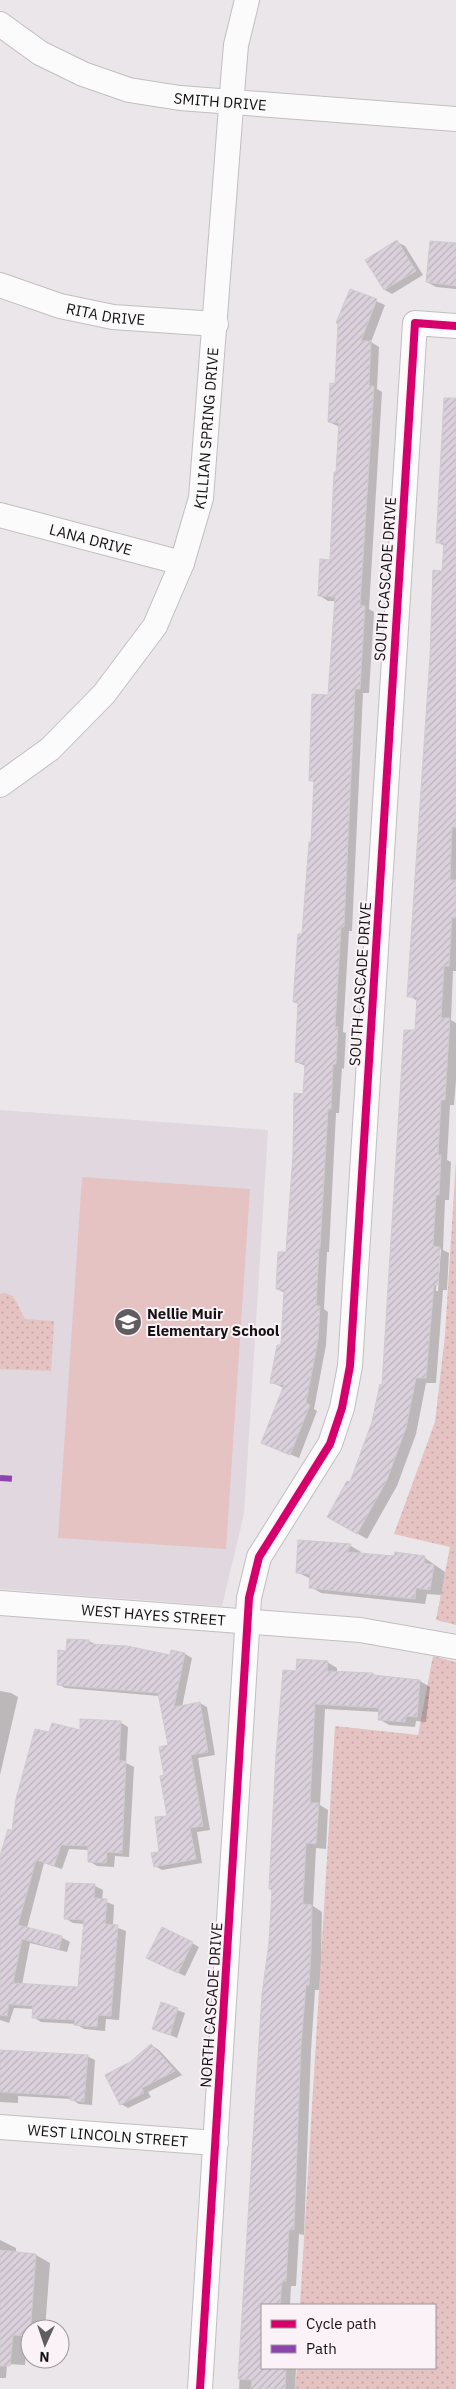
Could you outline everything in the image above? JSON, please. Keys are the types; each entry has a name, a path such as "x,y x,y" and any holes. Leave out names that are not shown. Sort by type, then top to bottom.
{"street":[{"name":"KILLIAN SPRING DRIVE","path":"0,785 50,749 104,694 155,626 182,563 201,498 216,324 236,45 247,0"},
{"name":"SMITH DRIVE","path":"0,24 40,53 106,83 153,94 456,119"},
{"name":"RITA DRIVE","path":"0,285 60,306 113,317 216,324"},
{"name":"SOUTH CASCADE DRIVE","path":"248,1622 249,1598 259,1557 330,1444 342,1408 350,1366 415,323 456,326"},
{"name":"LANA DRIVE","path":"0,515 182,563"},
{"name":"WEST HAYES STREET","path":"0,1602 360,1630 456,1647"},
{"name":"NORTH CASCADE DRIVE","path":"200,2389 248,1622"},
{"name":"WEST LINCOLN STREET","path":"0,2127 216,2143"}],"shaded area":[{"name":"Nellie Muir Elementary School","path":"0,1110 268,1130 244,1514 222,1606 0,1589"},
{"path":"456,1160 456,1625 436,1620 450,1547 394,1534 435,1422 445,1335"},
{"path":"82,1177 250,1189 226,1549 58,1538"},
{"path":"5,1293 13,1296 25,1319 54,1321 51,1371 0,1369 0,1294"},
{"path":"433,1656 456,1662 456,2389 295,2389 297,2369 436,2369 436,2304 300,2304 335,1726 418,1735"}],"building":[{"path":"397,240 416,271 384,290 365,260"},
{"path":"430,241 456,243 456,286 426,282"},
{"path":"350,289 377,299 361,341 371,341 369,386 374,386 360,605 365,606 360,689 355,689 344,927 341,927 335,1027 338,1027 336,1064 333,1064 331,1109 328,1109 319,1248 316,1306 320,1306 318,1340 306,1403 310,1405 290,1455 261,1443 284,1385 270,1383 277,1345 281,1345 284,1290 276,1289 278,1252 286,1252 293,1154 294,1093 303,1094 305,1063 295,1062 298,1002 293,1002 298,934 302,934 309,842 311,842 314,781 309,781 312,694 328,695 335,597 318,596 320,559 330,560 334,472 336,472 339,423 328,422 330,383 335,384 338,324 336,323"},
{"path":"444,398 456,398 456,827 452,827 450,880 456,880 456,918 452,917 449,966 444,966 441,1018 450,1018 445,1100 441,1100 438,1155 441,1155 439,1195 436,1195 433,1246 440,1247 438,1285 434,1285 426,1378 416,1378 406,1428 387,1480 357,1534 327,1517 347,1481 350,1482 372,1422 380,1384 382,1385 404,1030 415,1030 417,997 407,997 430,657 433,570 442,571 444,543 436,543"},
{"path":"298,1540 351,1544 347,1552 394,1556 395,1552 425,1556 424,1563 434,1565 430,1590 416,1588 415,1599 309,1588 310,1574 296,1573"},
{"path":"67,1639 89,1640 89,1644 127,1646 170,1655 171,1650 185,1653 174,1707 200,1702 208,1752 191,1755 203,1826 190,1828 196,1859 154,1867 151,1853 159,1852 155,1817 167,1816 160,1776 164,1775 159,1747 168,1745 158,1693 57,1685 58,1650 66,1651"},
{"path":"297,1659 328,1661 327,1671 373,1673 373,1675 420,1680 417,1717 406,1716 405,1722 378,1720 379,1708 315,1704 310,1803 319,1803 316,1844 306,1843 303,1904 312,1905 311,1952 309,1985 306,1985 301,2045 294,2230 289,2229 286,2281 282,2281 280,2304 261,2304 261,2369 286,2369 285,2389 251,2389 252,2380 238,2379 262,1994 269,1943 272,1890 269,1889 276,1755 283,1670 296,1671"},
{"path":"80,1719 121,1721 119,1761 126,1761 122,1853 107,1852 106,1863 88,1862 88,1846 61,1845 54,1866 36,1860 18,1925 62,1936 59,1949 22,1939 13,1983 78,1987 84,1920 64,1919 66,1883 95,1884 94,1898 107,1899 105,1924 118,1925 111,2016 98,2015 97,2027 74,2025 75,2020 32,2018 33,2006 9,2004 7,2016 0,2015 0,1856 8,1829 12,1831 16,1799 35,1729 49,1732 52,1723 80,1730"},
{"path":"162,1927 193,1942 178,1973 146,1958"},
{"path":"161,2002 178,2008 170,2035 152,2029"},
{"path":"151,2044 175,2071 142,2088 144,2093 120,2105 105,2075 130,2062"},
{"path":"0,2050 88,2055 84,2102 70,2100 70,2096 0,2092"},
{"path":"0,2250 36,2254 31,2319 20,2319 20,2335 13,2335 10,2366 0,2366"}],"marked path":[{"path":"0,1478 16,1479"}],"cycle path":[{"path":"200,2389 249,1598 259,1557 330,1444 342,1408 350,1366 415,323 456,326"}],"place":[{"name":"Nellie Muir Elementary School","path":"128,1322"}]}
